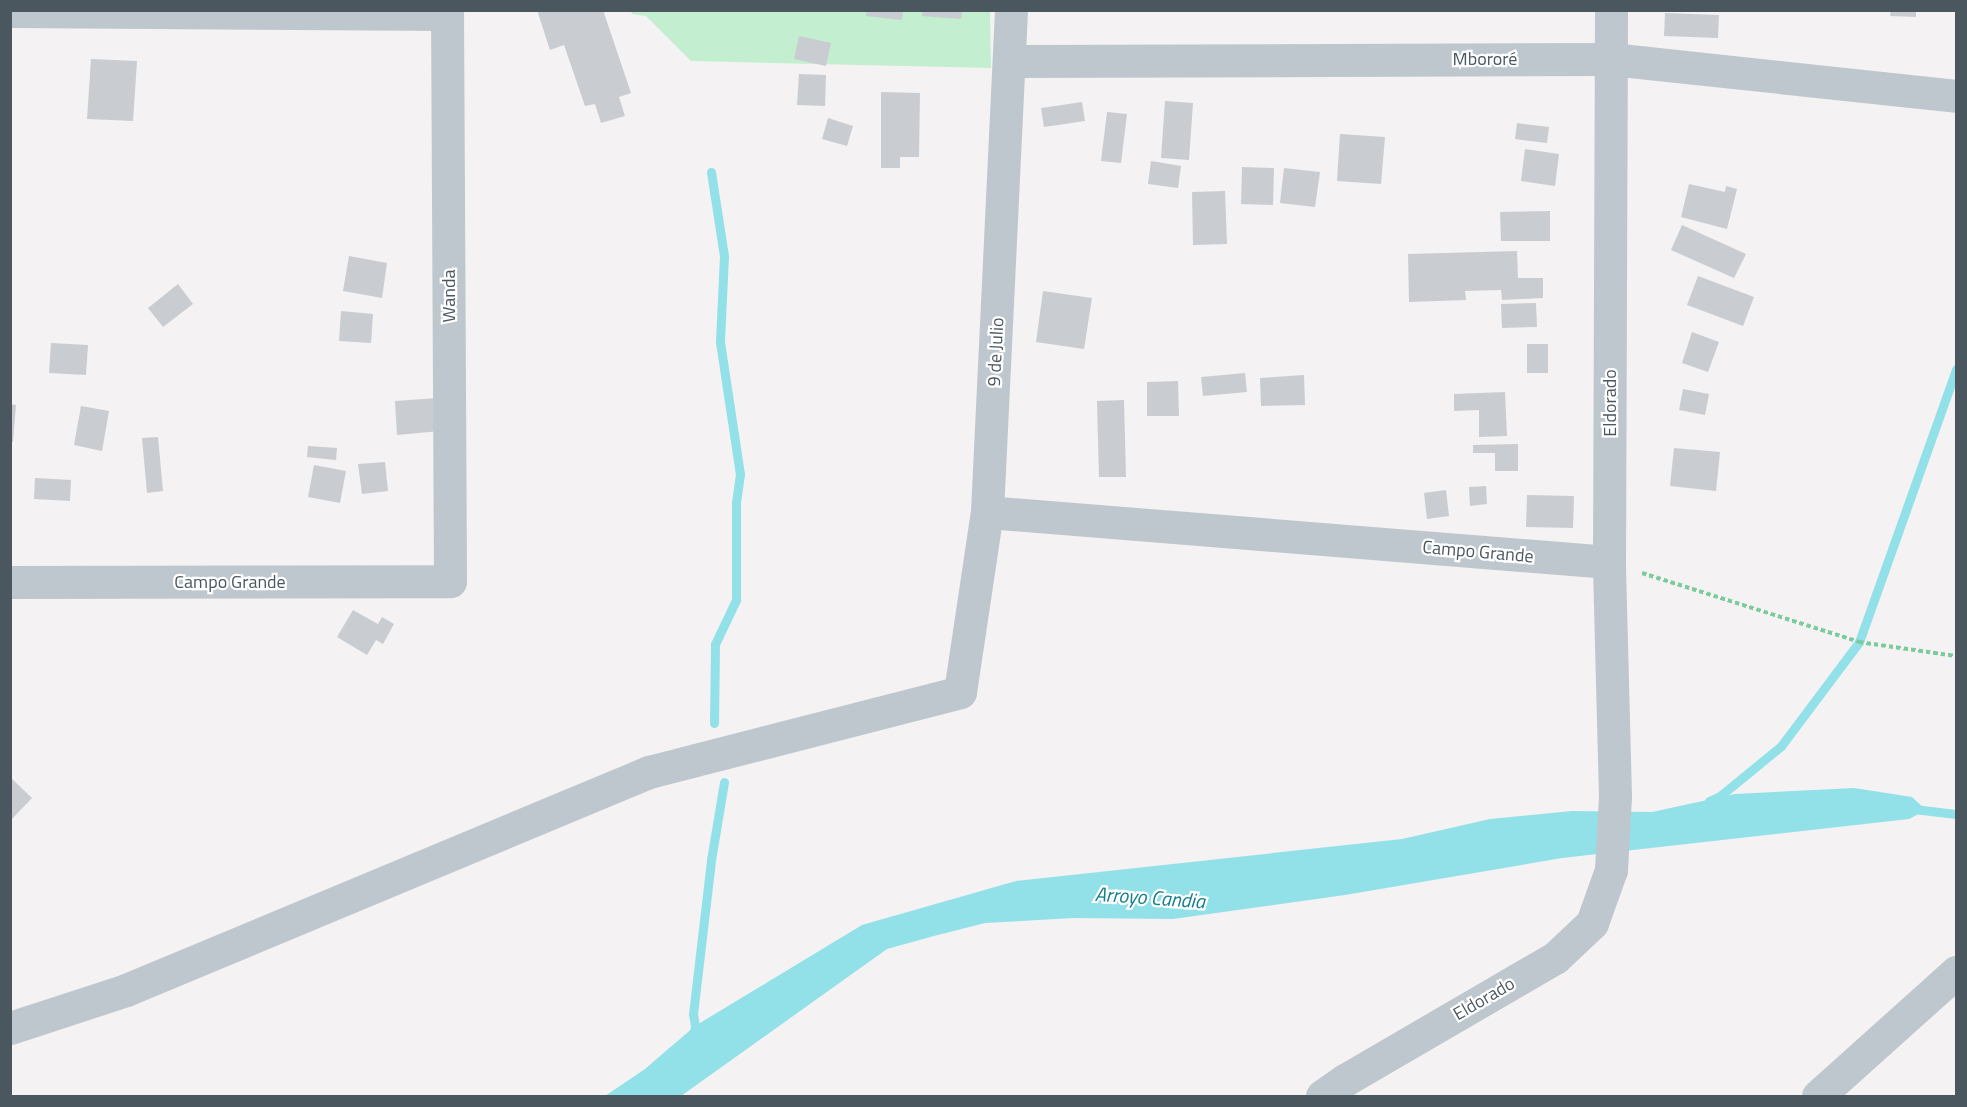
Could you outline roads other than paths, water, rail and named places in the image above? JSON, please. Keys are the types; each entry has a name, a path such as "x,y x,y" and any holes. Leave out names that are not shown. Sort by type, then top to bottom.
{"street":[{"name":"9 de Julio","path":"10,1028 126,990 649,772 960,692 987,512 1011,61 1011,10"},
{"name":"Eldorado","path":"1344,1091 1555,958 1592,923 1611,870 1615,796 1609,562 1611,10"},
{"path":"10,12 447,12"},
{"name":"Wanda","path":"447,12 450,581"},
{"name":"Mbororé","path":"1011,61 1611,59 1956,96"},
{"name":"Campo Grande","path":"987,512 1609,562"},
{"name":"Campo Grande","path":"10,582 450,581"},
{"path":"1818,1096 1956,972"}],"water":[{"name":"Arroyo Candia","path":"1854,788 1912,797 1926,810 1909,819 1562,858 1345,895 1173,919 1074,918 985,923 887,949 681,1096 605,1096 645,1069 695,1026 862,925 1016,881 1402,839 1490,819 1572,811 1652,812 1735,794"}],"waterway":[{"path":"711,172 724,256 720,342 740,474 736,504 736,600 715,644 714,723"},
{"path":"1709,801 1720,796 1781,746 1859,642 1956,369"},
{"path":"693,1037 695,1026 693,1014 711,860 724,782"},
{"path":"1914,809 1956,814"}]}
